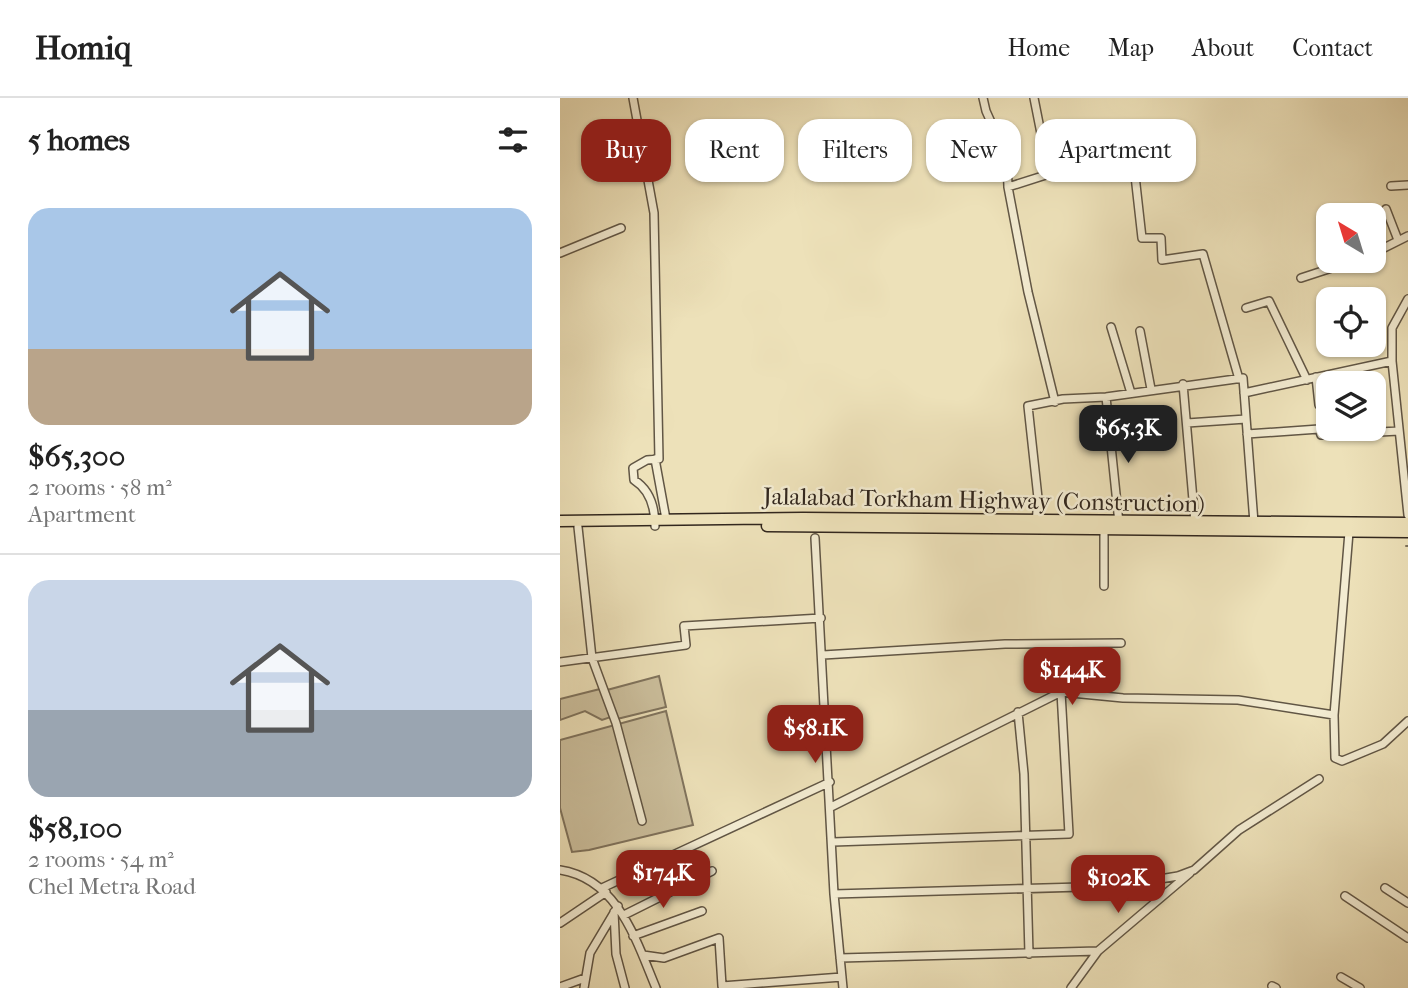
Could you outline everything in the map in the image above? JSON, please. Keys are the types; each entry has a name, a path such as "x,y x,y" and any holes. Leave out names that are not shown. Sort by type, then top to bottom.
{"highway":[{"name":"Jalalabad Torkham Highway (Construction)","path":"560,521 617,524 659,522 1194,527 1229,523 1255,527 1408,523"},
{"path":"659,522 826,527 1036,524 1104,530 1118,526"},
{"path":"1213,531 1229,523"},
{"path":"560,528 617,524"},
{"path":"1194,527 1213,531 1255,527 1408,532"}],"street":[{"path":"633,98 654,213 659,458 633,468 634,480 645,487 659,522"},
{"path":"983,98 1007,158 1008,187 1028,292 1055,402"},
{"path":"1034,98 1038,119"},
{"path":"1008,187 1035,178"},
{"path":"1136,182 1142,238 1161,238 1161,260 1203,254 1239,379"},
{"path":"1391,186 1408,185"},
{"path":"1386,209 1398,240"},
{"path":"560,253 621,228"},
{"path":"1386,246 1408,236"},
{"path":"1301,278 1316,273"},
{"path":"1408,299 1392,328 1392,362 1399,431 1405,458 1408,515"},
{"path":"1246,308 1269,301 1311,379 1316,395"},
{"path":"1111,327 1131,393"},
{"path":"1140,331 1151,389"},
{"path":"1244,393 1392,362"},
{"path":"1036,524 1038,498 1028,406 1243,378 1255,527"},
{"path":"1183,384 1194,527"},
{"path":"1106,397 1118,526"},
{"path":"1187,423 1247,419"},
{"path":"1247,434 1319,429 1321,435 1399,431"},
{"path":"655,459 659,522"},
{"path":"803,526 815,538 834,894 843,988"},
{"path":"579,527 592,658 616,723 642,821"},
{"path":"815,538 826,527"},
{"path":"1104,530 1104,586"},
{"path":"1349,532 1334,715 1335,758 1342,761 1383,744 1408,721"},
{"path":"560,662 686,645 684,626 821,618"},
{"path":"823,655 1005,644 1121,643"},
{"path":"831,807 1061,692 1123,698 1238,700 1334,715"},
{"path":"833,842 1069,834 1061,692"},
{"path":"1018,712 1026,835 1029,954"},
{"path":"1071,988 1098,951 1239,830 1319,779"},
{"path":"560,923 604,890 830,782"},
{"path":"560,870 586,878 604,890 616,909 624,915 656,988"},
{"path":"624,915 712,870"},
{"path":"834,894 1118,886 1194,870"},
{"path":"1385,888 1408,904"},
{"path":"1345,896 1408,938"},
{"path":"584,988 590,953 616,909"},
{"path":"616,909 616,954 625,988"},
{"path":"633,936 702,911"},
{"path":"643,956 664,958 719,938 722,986 842,977"},
{"path":"840,958 1098,951"},
{"path":"1341,977 1360,988"},
{"path":"560,986 585,978"}],"shaded area":[{"path":"659,676 666,707 617,719 607,690"},
{"path":"600,689 611,717 602,720 585,711 560,720 560,699"},
{"path":"666,711 693,825 572,852 560,808 560,740"}]}
